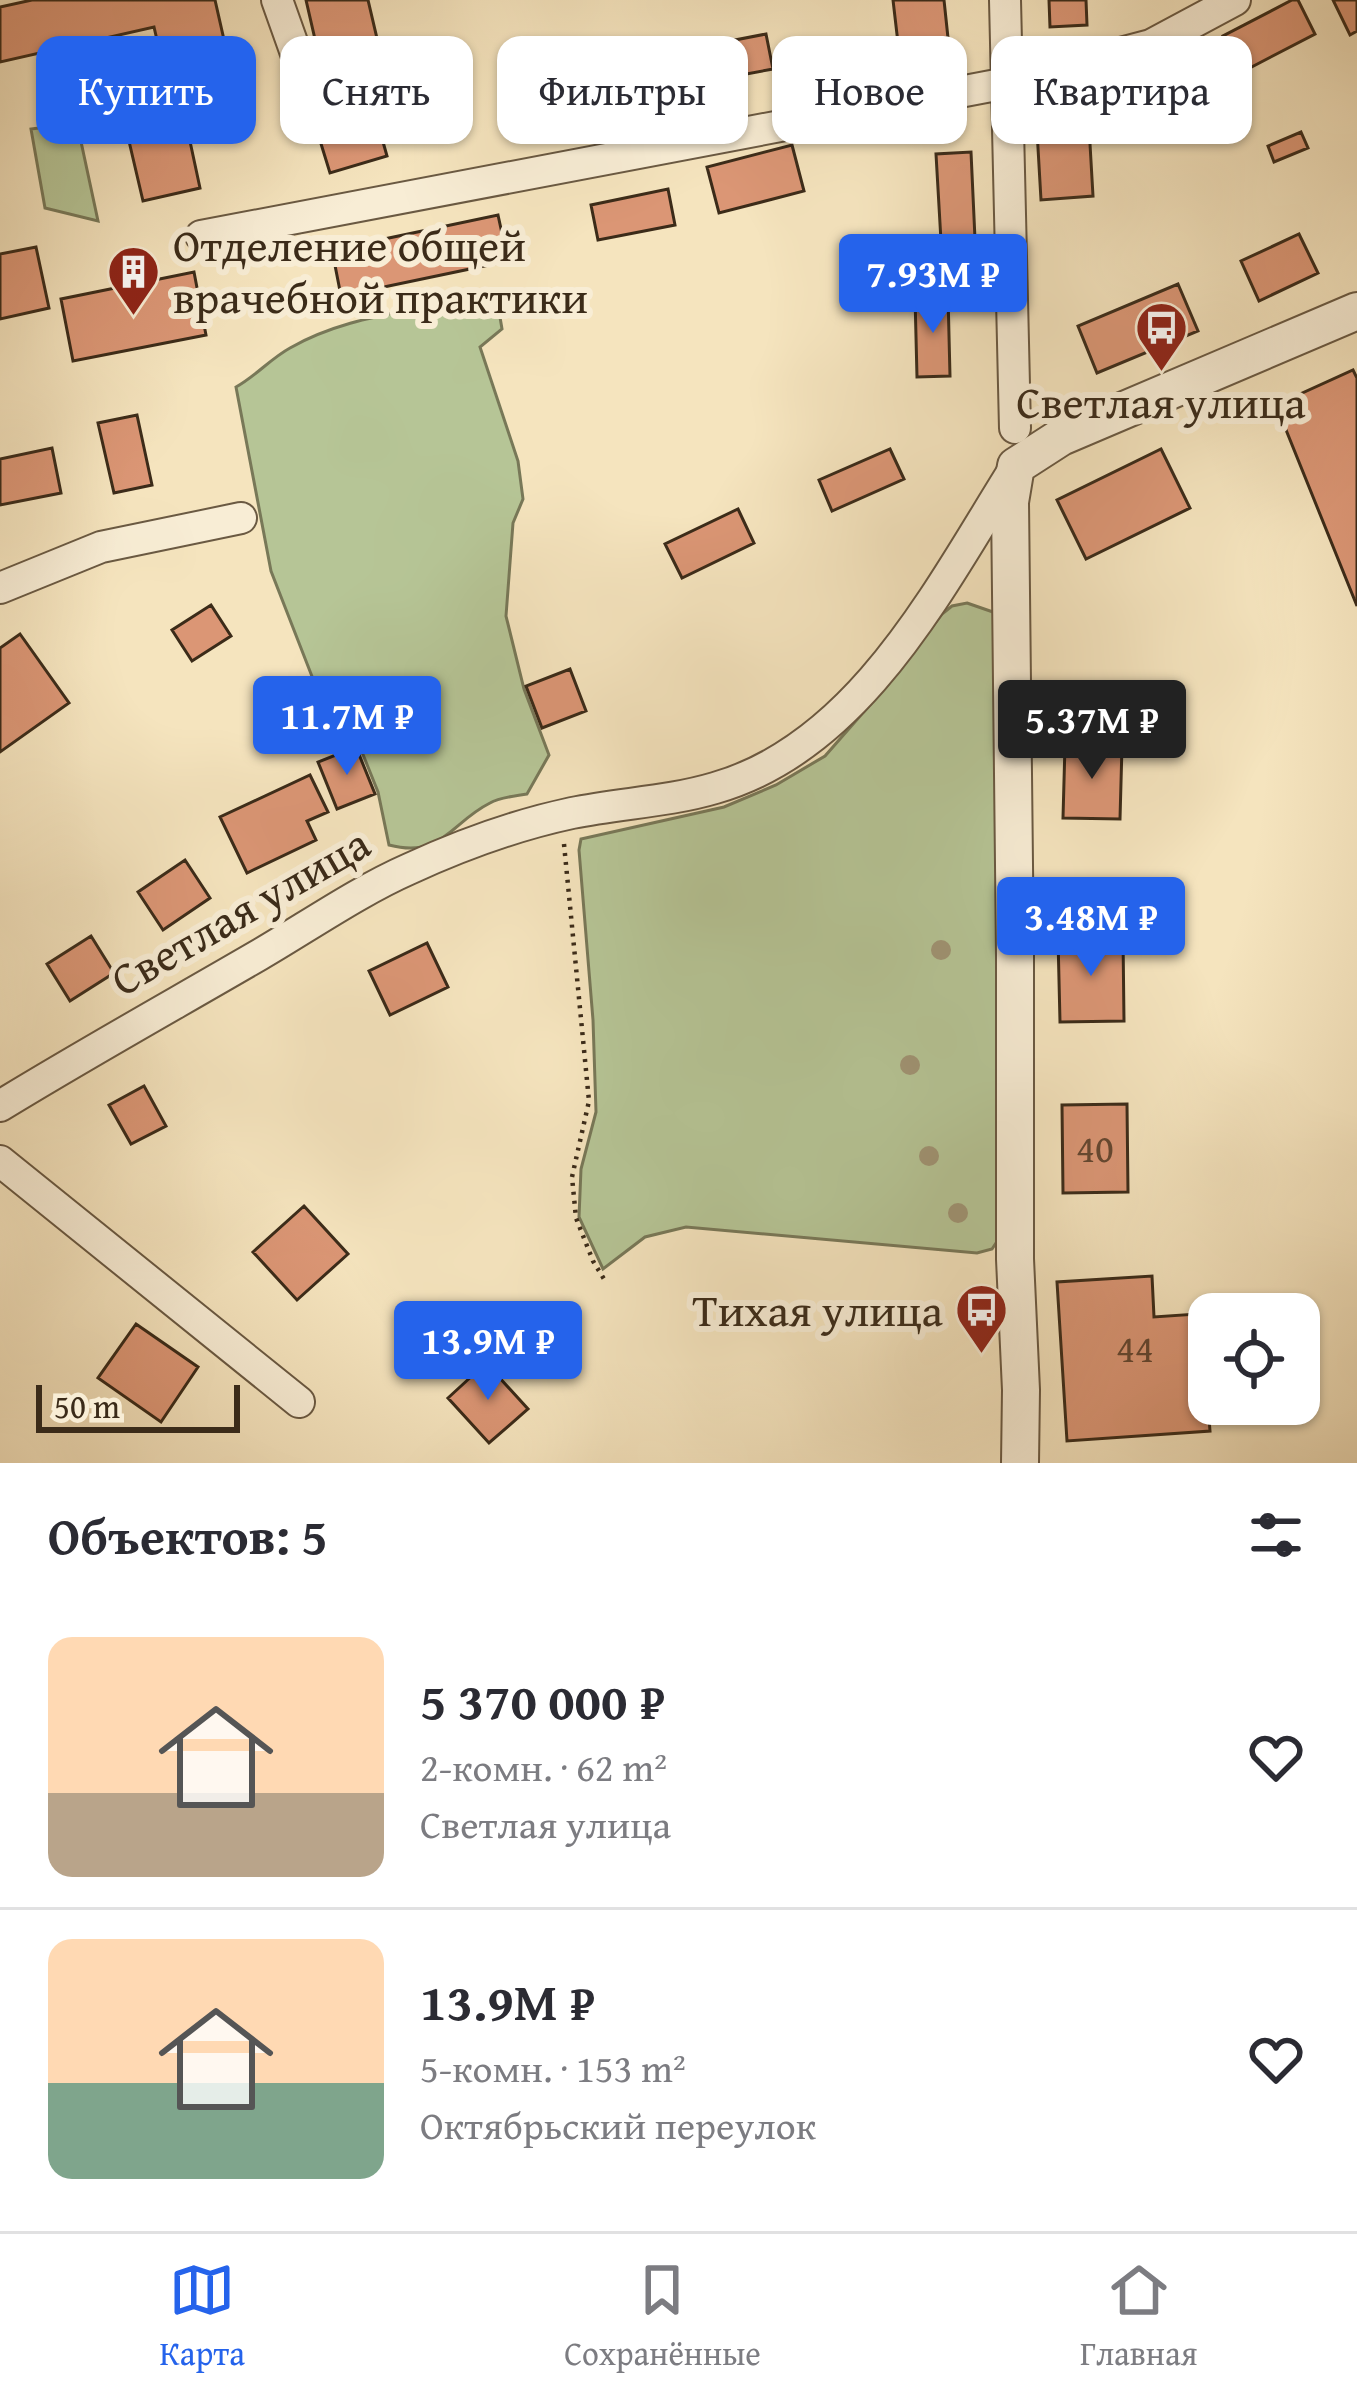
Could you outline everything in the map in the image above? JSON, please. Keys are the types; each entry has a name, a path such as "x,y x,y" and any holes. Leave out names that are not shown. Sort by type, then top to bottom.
{"street":[{"path":"277,0 290,36"},
{"path":"1005,0 1006,36"},
{"path":"1168,36 1235,0"},
{"path":"201,236 991,85"},
{"path":"1008,144 1015,428"},
{"name":"Светлая улица","path":"1,1104 403,871 505,831 560,816 671,800 721,787 781,760 860,695 922,614 1016,466 1061,437 1357,311"},
{"path":"1016,466 1010,502 1015,1259 1021,1463"},
{"path":"0,588 101,547 241,518"},
{"path":"0,1161 299,1402"}],"path":[{"path":"560,816 589,1101 572,1177 576,1218 604,1279"}],"green space":[{"path":"36,128 36,144 82,144 98,221 45,208 31,129"},
{"path":"481,293 496,294 502,329 480,347 518,461 523,499 513,523 506,616 524,689 549,755 527,794 494,801 434,843 407,848 389,845 378,792 358,742 341,737 271,571 236,387 283,352 336,328"},
{"path":"967,603 993,612 998,625 998,1240 992,1249 977,1253 686,1227 645,1237 603,1269 579,1217 581,1169 596,1112 581,839 724,807 776,785 825,756 942,614"}],"building":[{"path":"32,0 215,0 223,36 156,36 154,27 114,36 36,36 36,54 0,62 0,7"},
{"path":"306,0 368,0 376,36 314,36"},
{"path":"893,0 944,0 948,36 897,36"},
{"path":"1049,0 1086,0 1087,25 1050,27"},
{"path":"1292,0 1298,0 1315,34 1252,67 1252,36 1223,36"},
{"path":"1333,0 1357,0 1357,31 1350,35"},
{"path":"766,34 772,69 748,74 748,37"},
{"path":"1301,132 1308,148 1274,162 1268,146"},
{"path":"130,144 191,144 200,188 143,201"},
{"path":"321,144 384,144 387,156 330,173"},
{"path":"1038,144 1090,144 1093,196 1041,200"},
{"path":"792,145 804,191 719,213 707,167"},
{"path":"971,152 975,239 941,241 936,154"},
{"path":"668,189 675,225 598,240 591,205"},
{"path":"498,215 508,261 341,296 332,250"},
{"path":"1299,234 1318,273 1259,301 1241,261"},
{"path":"36,247 49,308 0,319 0,254"},
{"name":"Отделение общей врачебной практики","path":"194,272 206,335 73,361 61,299"},
{"path":"1178,284 1198,331 1097,373 1078,326"},
{"path":"948,295 950,376 917,377 915,296"},
{"path":"1353,370 1357,378 1357,606 1276,405"},
{"path":"137,415 152,485 114,493 98,423"},
{"path":"52,448 61,493 0,505 0,459"},
{"path":"890,449 904,479 832,511 819,480"},
{"path":"1161,449 1190,508 1086,559 1057,500"},
{"path":"738,509 754,543 682,578 665,544"},
{"path":"211,605 231,636 192,661 172,630"},
{"path":"20,634 69,703 0,752 0,648"},
{"path":"570,669 586,711 542,728 526,686"},
{"path":"1065,745 1122,746 1120,819 1063,818"},
{"path":"356,747 375,794 337,809 318,762"},
{"path":"310,775 328,812 307,821 316,840 247,873 220,817"},
{"path":"185,860 210,898 163,930 138,892"},
{"path":"91,936 114,973 70,1001 47,964"},
{"path":"1123,936 1124,1021 1060,1022 1058,938"},
{"path":"427,943 448,987 390,1015 369,971"},
{"path":"144,1086 166,1126 131,1144 109,1105"},
{"path":"1127,1104 1128,1192 1063,1193 1062,1105"},
{"path":"304,1206 348,1254 297,1300 253,1252"},
{"path":"1152,1276 1154,1317 1188,1315 1188,1425 1210,1425 1210,1431 1067,1441 1057,1282"},
{"path":"136,1324 198,1367 161,1422 98,1378"},
{"path":"486,1363 528,1409 489,1443 448,1398"}],"place":[{"name":"Отделение общей врачебной практики","path":"134,317"},
{"name":"Светлая улица","path":"1161,374"},
{"name":"Тихая улица","path":"982,1356"}]}
